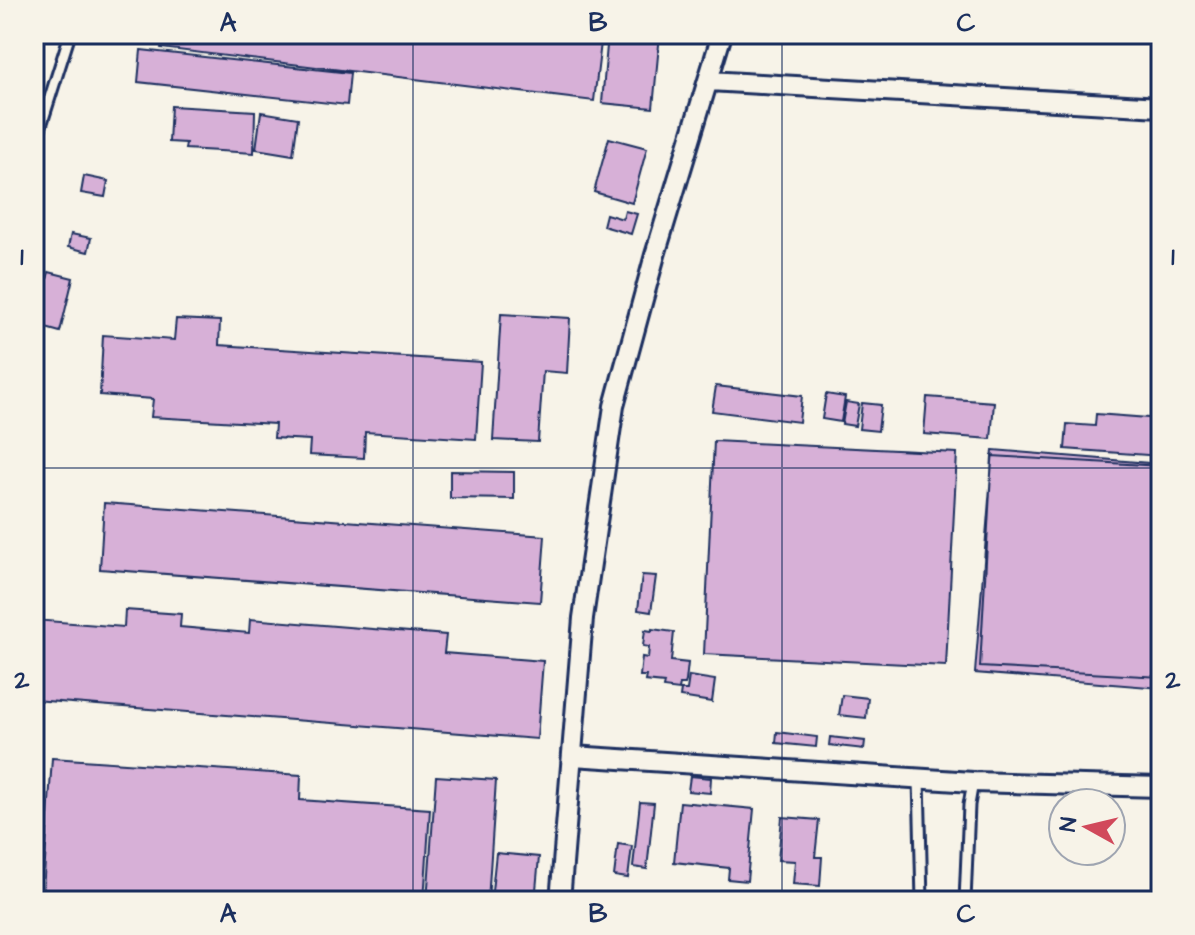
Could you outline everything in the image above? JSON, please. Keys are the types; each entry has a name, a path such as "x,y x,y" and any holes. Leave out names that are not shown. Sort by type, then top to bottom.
{"street":[{"path":"560,901 583,618 614,406 655,255 722,34"},
{"path":"709,81 1161,107"},
{"path":"573,756 973,782 1161,787"}],"lane":[{"path":"34,148 70,34"},
{"path":"919,779 922,901"},
{"path":"965,901 969,805 973,782"}],"building":[{"path":"163,34 602,34 594,101 161,48"},
{"path":"608,34 660,34 653,108 602,103"},
{"path":"141,50 350,73 347,105 138,82"},
{"path":"171,106 255,111 254,153 185,149 186,143 169,142"},
{"path":"261,112 298,118 293,155 256,149"},
{"path":"609,138 647,148 632,203 594,192"},
{"path":"84,176 108,181 105,197 81,193"},
{"path":"625,211 637,214 631,234 603,226 606,214 623,219"},
{"path":"71,234 91,238 88,252 68,247"},
{"path":"49,272 73,278 60,332 35,325"},
{"path":"501,314 570,318 567,373 543,371 538,442 493,440"},
{"path":"176,319 220,321 219,345 481,362 476,439 365,432 364,458 309,455 310,440 274,438 275,424 151,417 153,399 100,395 103,335 174,340"},
{"path":"34,363 45,364 44,382 34,380"},
{"path":"716,386 802,396 799,422 712,411"},
{"path":"826,394 845,397 841,422 822,419"},
{"path":"927,397 994,402 991,439 924,434"},
{"path":"846,402 859,404 855,426 842,424"},
{"path":"862,403 881,405 878,431 859,429"},
{"path":"1096,414 1161,419 1161,456 1065,449 1067,424 1095,426"},
{"path":"34,430 43,431 41,452 34,451"},
{"path":"714,441 957,453 946,666 704,654"},
{"path":"993,450 1161,464 1161,688 975,673"},
{"path":"992,456 1161,466 1161,677 980,667"},
{"path":"450,471 514,472 514,499 450,498"},
{"path":"104,503 545,536 540,602 100,569"},
{"path":"642,575 656,576 651,612 638,610"},
{"path":"125,610 181,614 180,627 249,633 250,619 446,635 444,653 543,661 537,739 34,700 34,620 124,627"},
{"path":"645,630 674,632 671,661 688,663 685,684 680,684 679,690 663,688 664,683 645,681 646,676 640,676 642,657 648,658 649,647 643,646"},
{"path":"689,676 715,680 712,702 680,697 681,690 687,690"},
{"path":"842,695 868,698 866,718 839,715"},
{"path":"777,732 817,737 816,747 776,743"},
{"path":"830,737 865,741 864,749 829,745"},
{"path":"52,758 301,775 300,800 430,809 424,901 72,901 72,893 43,891"},
{"path":"436,776 496,780 488,901 427,901"},
{"path":"690,776 711,778 710,793 688,791"},
{"path":"640,802 654,803 647,869 633,867"},
{"path":"680,802 754,809 747,881 728,879 729,868 674,862"},
{"path":"782,817 819,820 815,857 822,857 820,886 793,884 795,861 778,860"},
{"path":"618,844 632,846 628,878 614,876"},
{"path":"496,853 539,857 535,901 491,901"}]}
